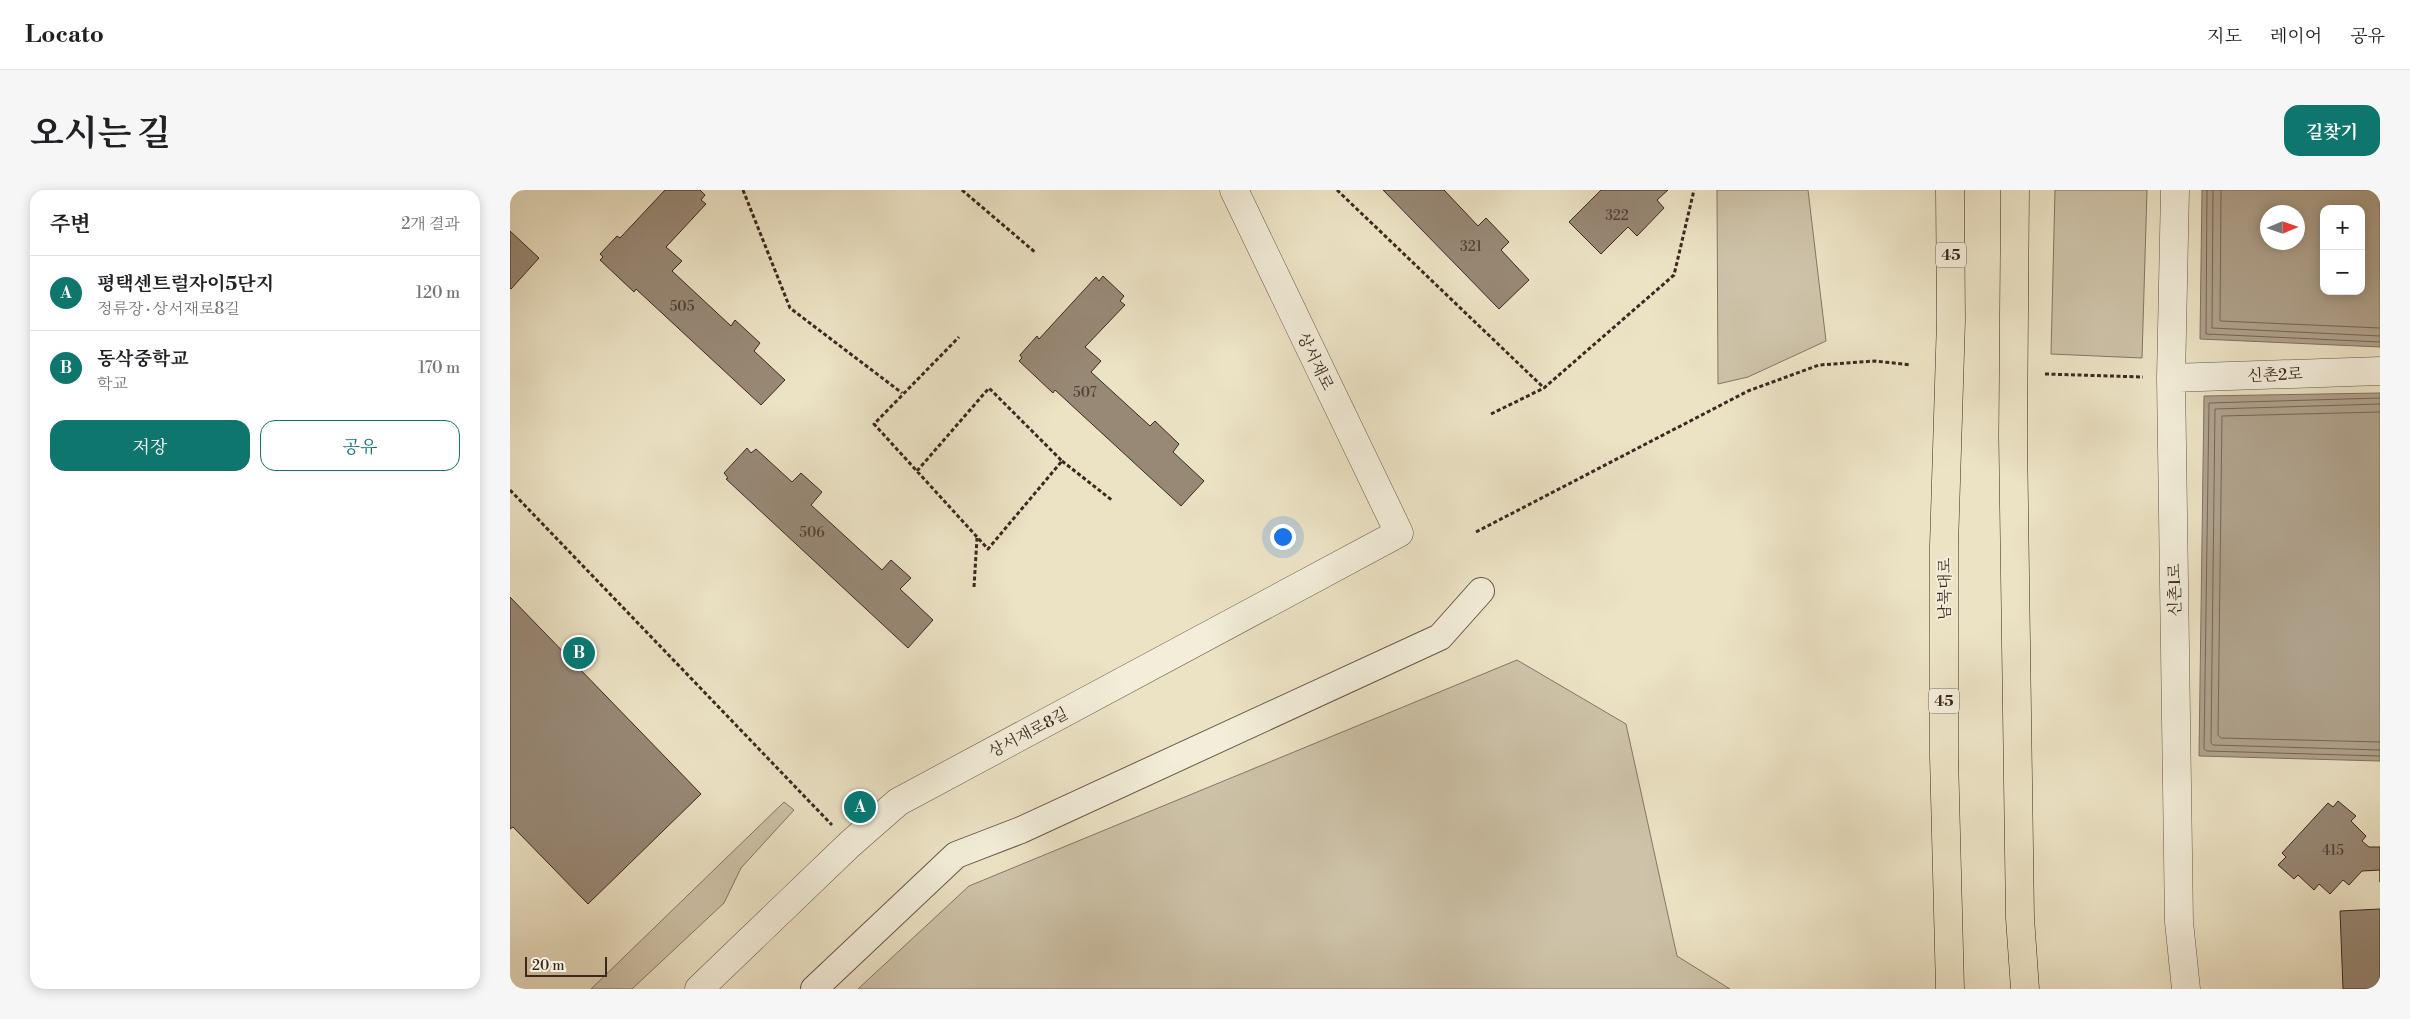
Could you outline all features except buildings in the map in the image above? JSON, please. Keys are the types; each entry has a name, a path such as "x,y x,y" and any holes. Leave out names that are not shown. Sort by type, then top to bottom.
{"highway":[{"name":"남북대로","path":"1950,190 1951,329 1944,546 1944,756 1950,989"},
{"path":"2015,190 2013,437 2020,918 2025,989"}],"street":[{"name":"상서재로","path":"1234,190 1399,533"},
{"name":"신촌1로","path":"2175,190 2171,378 2179,922 2186,989"},
{"name":"신촌2로","path":"2171,378 2380,371"},
{"name":"상서재로8길","path":"699,989 850,844 898,802 1399,533"},
{"path":"814,989 956,855 1020,830 1440,638 1481,591"}],"path":[{"path":"743,190 790,308 902,393"},
{"path":"962,190 1036,253"},
{"path":"1337,190 1544,388"},
{"path":"1491,414 1544,388 1674,275 1694,190"},
{"path":"959,337 902,393 874,424 988,549 1062,461"},
{"path":"1476,532 1748,391 1819,365 1875,361 1911,365"},
{"path":"2045,374 2171,378"},
{"path":"917,471 988,388 1062,461 1113,501"},
{"path":"510,490 850,844"},
{"path":"974,587 977,537"}],"shaded area":[{"path":"1717,190 1808,190 1826,341 1748,377 1718,384"},
{"path":"2055,190 2147,190 2142,358 2051,354"},
{"path":"1517,660 1626,724 1677,956 1730,989 858,989 969,886"},
{"path":"784,802 794,810 741,868 724,903 632,989 591,989"}],"water":[{"path":"2202,190 2380,190 2380,347 2200,339"},
{"path":"2380,393 2380,761 2199,756 2204,396"}],"place":[{"name":"동삭중학교","path":"579,653"},
{"name":"평택센트럴자이5단지","path":"860,807"}]}
